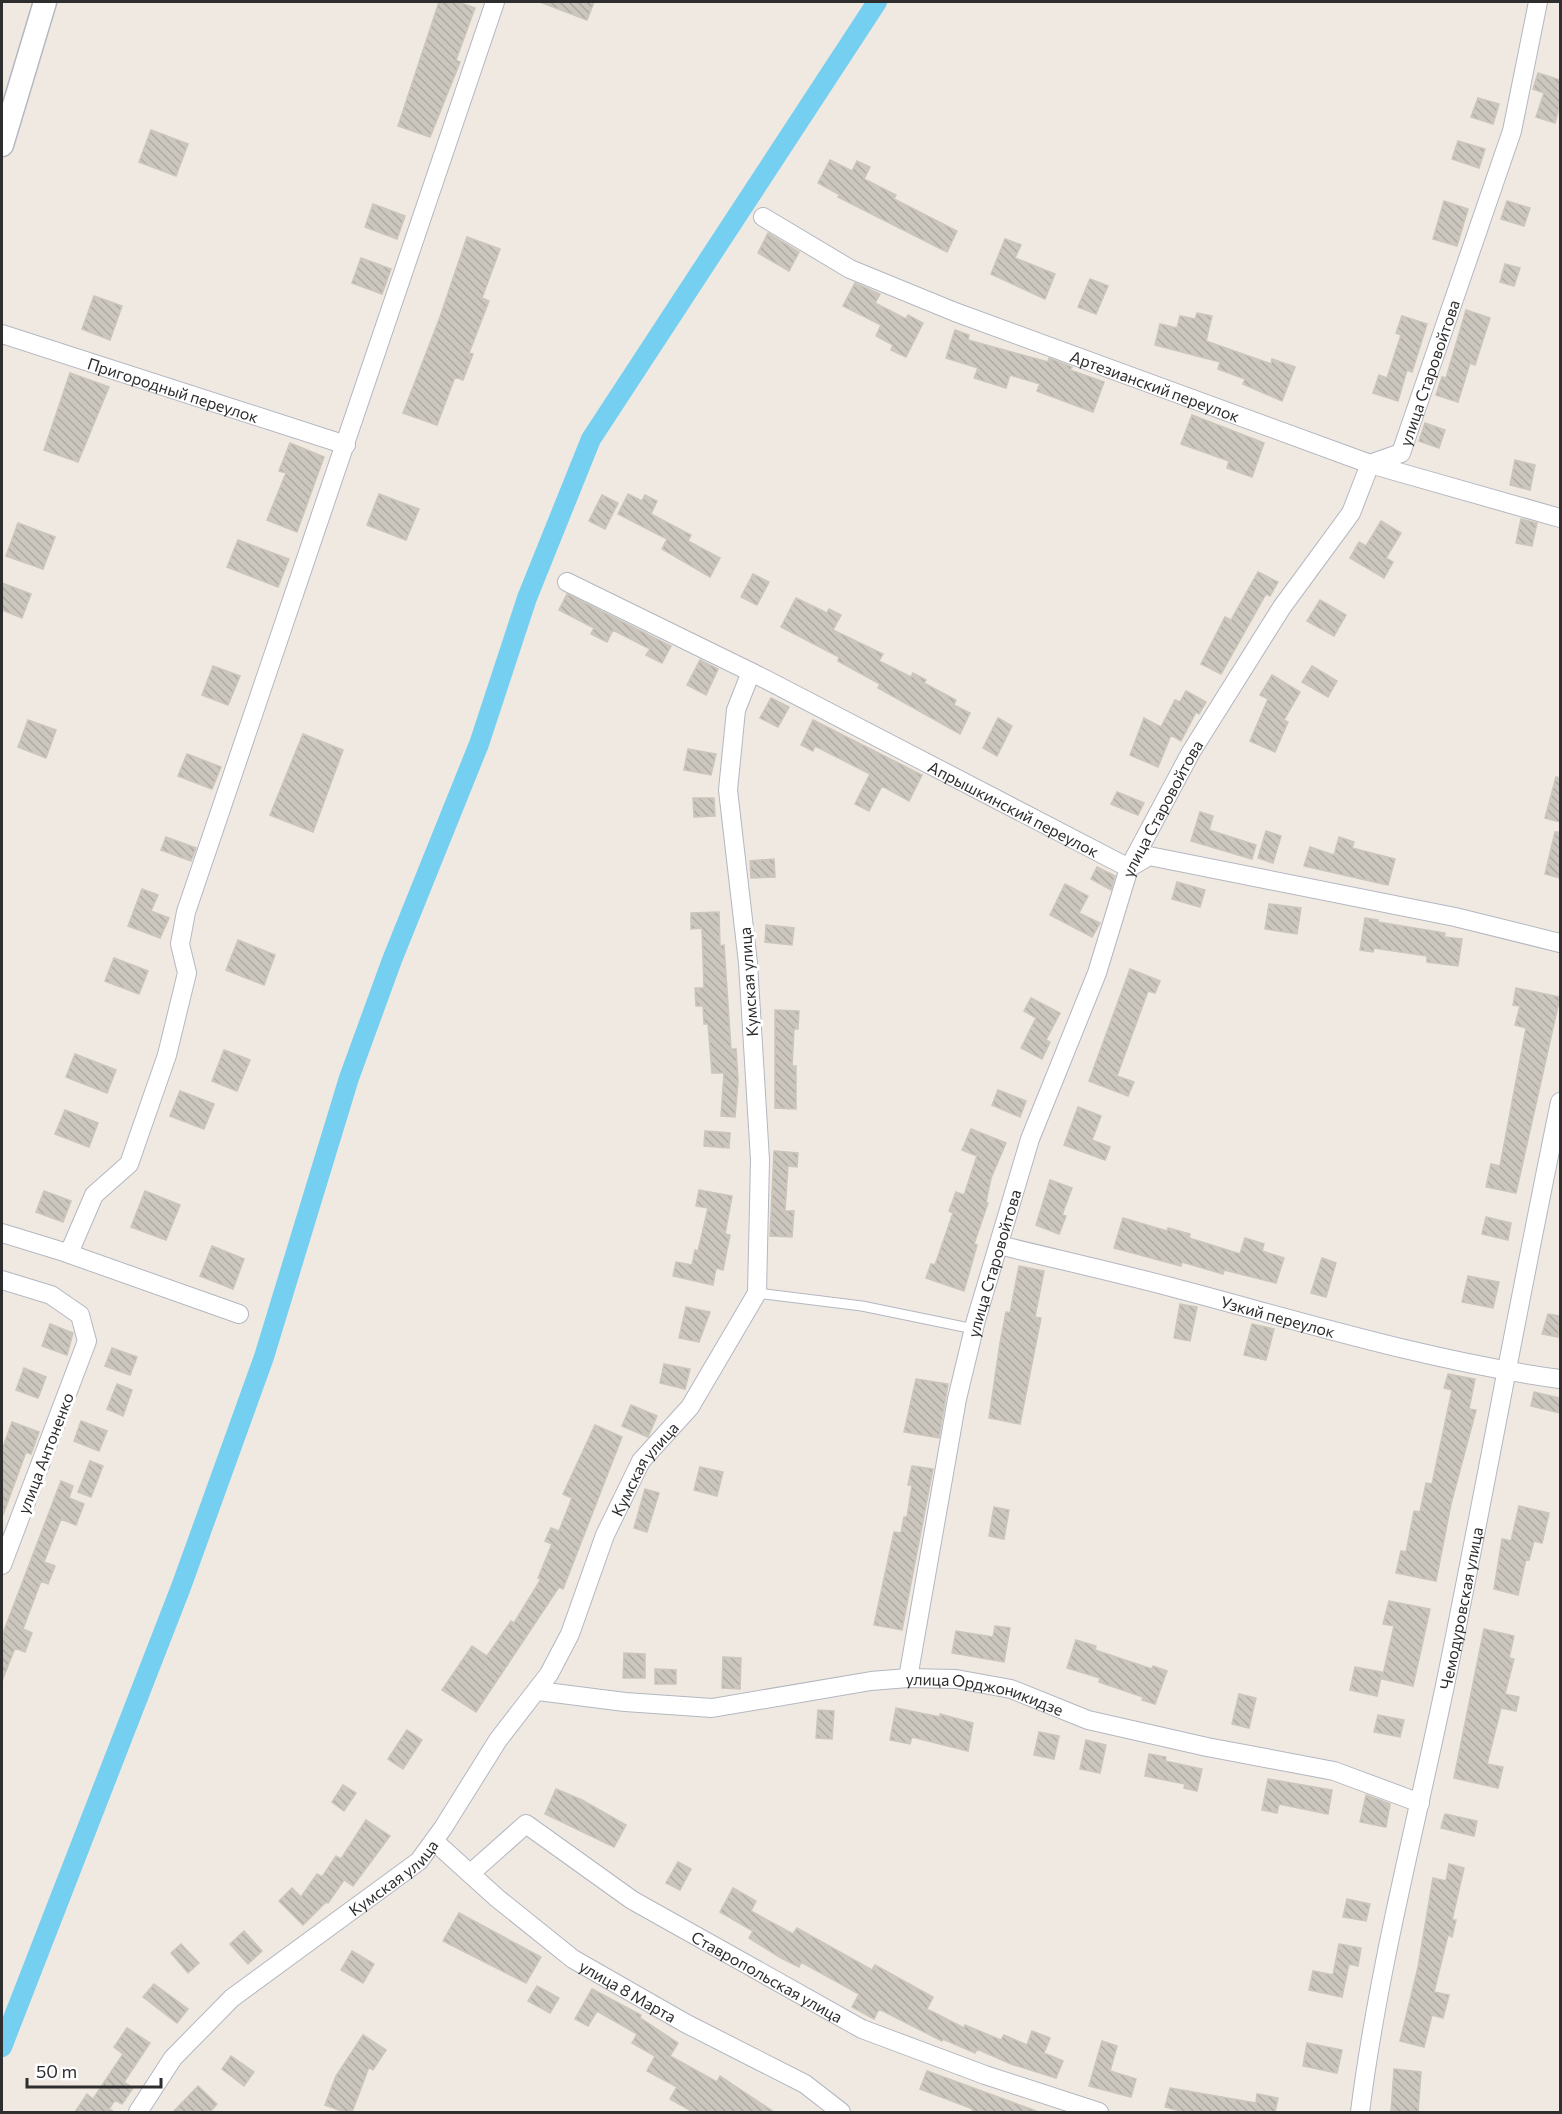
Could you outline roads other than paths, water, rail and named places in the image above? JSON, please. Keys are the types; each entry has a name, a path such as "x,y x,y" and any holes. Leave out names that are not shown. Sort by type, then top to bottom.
{"street":[{"path":"2,145 45,2"},
{"path":"69,1253 94,1195 129,1164 164,1066 187,973 180,944 186,912 495,2"},
{"name":"улица Старовойтова","path":"908,1678 957,1399 974,1329 1030,1139 1096,973 1129,868 1191,752 1276,616 1351,513 1370,464 1401,453 1512,131 1538,2"},
{"name":"Артезианский переулок","path":"763,217 850,269 955,312 1370,464 1560,518"},
{"name":"Пригородный переулок","path":"2,334 346,446"},
{"name":"Апрышкинский переулок","path":"567,582 751,672 1129,868"},
{"name":"Кумская улица","path":"138,2112 173,2058 232,1998 419,1861 498,1740 538,1691 570,1634 605,1535 641,1461 690,1407 757,1293 759,1149 748,963 728,790 736,710 751,672"},
{"path":"1129,868 1149,856 1455,917 1560,943"},
{"name":"Чемодуровская улица","path":"1360,2112 1402,1884 1560,1102"},
{"path":"2,1233 69,1253 239,1314"},
{"name":"Узкий переулок","path":"999,1245 1170,1287 1345,1336 1505,1371 1560,1379"},
{"name":"улица Антоненко","path":"2,1280 51,1295 80,1315 87,1341 2,1565"},
{"name":"улица Орджоникидзе","path":"538,1691 626,1702 712,1708 871,1681 908,1678 956,1679 1011,1689 1088,1720 1207,1747 1334,1771 1420,1803"},
{"name":"Ставропольская улица","path":"472,1872 526,1824 632,1900 862,2029 985,2075 1099,2112"},
{"name":"улица 8 Марта","path":"434,1841 472,1872 497,1898 573,1959 685,2023 805,2084 841,2112"}],"lane":[{"path":"757,1293 862,1306 974,1329"}],"waterway":[{"path":"2,2047 181,1587 264,1357 349,1078 392,960 479,744 527,598 591,439 877,2"}]}
